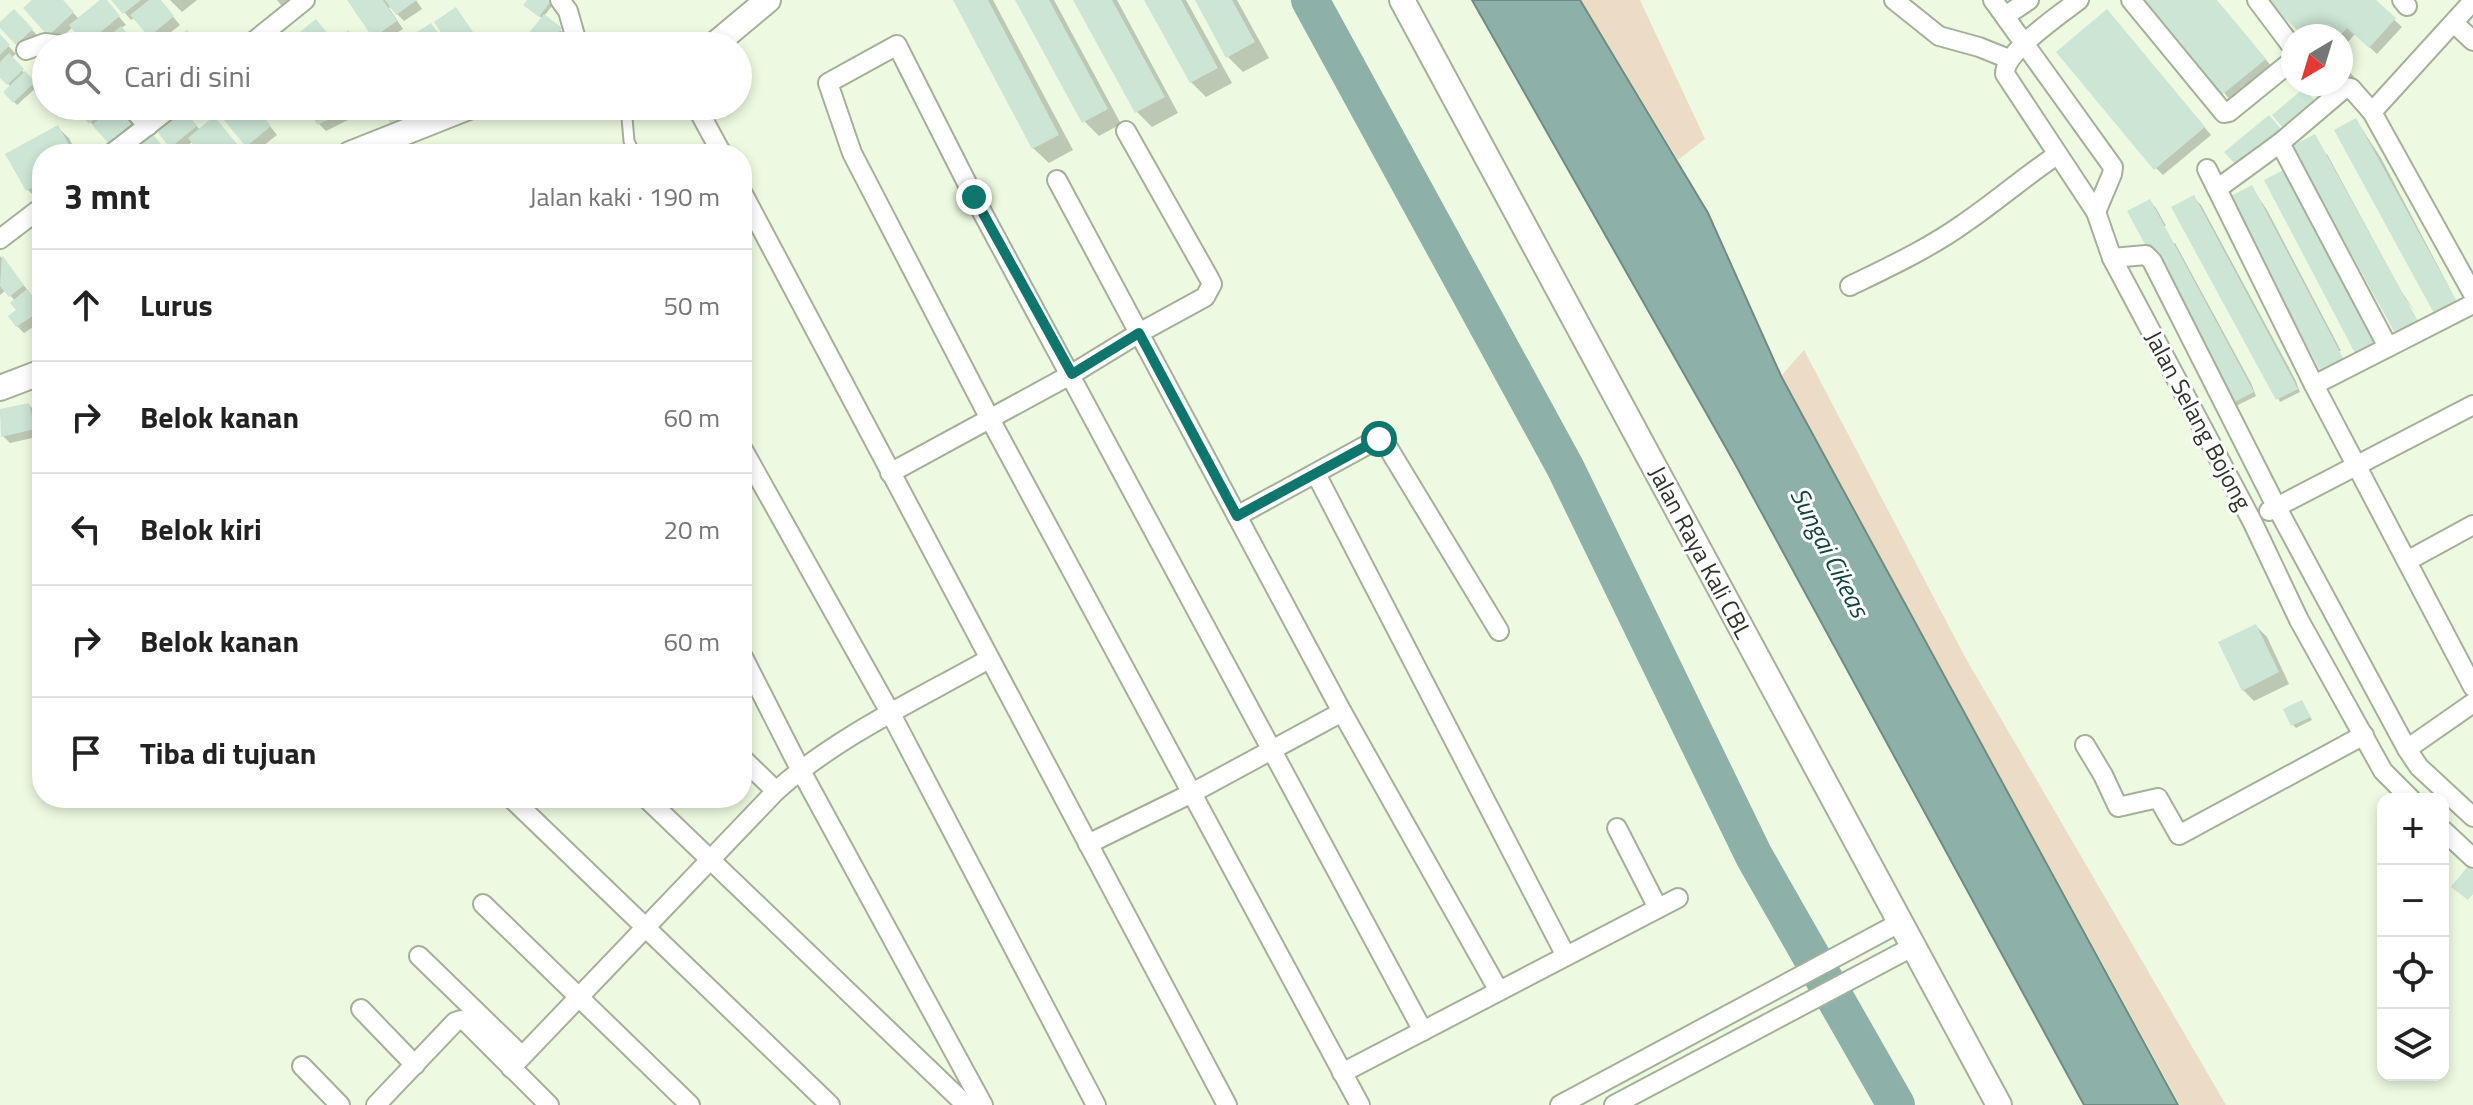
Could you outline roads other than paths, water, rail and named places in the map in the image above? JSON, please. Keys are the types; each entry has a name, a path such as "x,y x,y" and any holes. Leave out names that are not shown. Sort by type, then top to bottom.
{"main road":[{"path":"730,32 768,0"},
{"name":"Jalan Raya Kali CBL","path":"1402,0 1999,1105"},
{"path":"375,144 436,120"},
{"path":"0,388 32,376"}],"street":[{"path":"265,32 305,0"},
{"path":"560,0 568,11 574,32"},
{"path":"1894,0 1939,36 2009,59 2023,41 2079,0"},
{"path":"1993,0 2113,167 2096,212"},
{"path":"2007,20 2029,0"},
{"path":"2131,0 2224,113 2281,70"},
{"path":"2257,0 2281,32"},
{"path":"2372,112 2473,1"},
{"path":"2454,23 2473,41"},
{"path":"1360,1105 990,419 852,153 828,83 897,45 974,197 1423,1031"},
{"path":"26,50 32,48"},
{"name":"Jalan Selang Bojong","path":"2009,59 2005,74 2096,212 2112,258 2252,521 2299,620 2383,771 2405,793"},
{"path":"2217,189 2280,143 2346,87 2356,90 2372,112 2473,294"},
{"path":"143,120 148,126"},
{"path":"124,144 156,120"},
{"path":"704,120 717,144"},
{"path":"890,473 1205,297 1212,284 1126,131"},
{"path":"2280,143 2388,347"},
{"path":"1850,286 1901,261 1965,223 2057,155"},
{"path":"2207,169 2314,385 2473,687"},
{"path":"1057,180 1342,712 1499,991"},
{"path":"752,211 1227,1105"},
{"path":"0,239 32,215"},
{"path":"2112,258 2146,255 2152,261 2276,506 2407,749 2419,767 2473,817"},
{"path":"2314,385 2473,304"},
{"path":"2252,521 2473,405"},
{"path":"1237,516 1379,439 1387,443 1499,631"},
{"path":"752,466 891,714 1096,1105"},
{"path":"1316,474 1566,956"},
{"path":"2407,561 2473,525"},
{"path":"517,1062 800,769 989,659"},
{"path":"752,675 983,1105"},
{"path":"2407,749 2473,703"},
{"path":"1088,844 1192,793 1342,712"},
{"path":"2085,745 2118,807 2158,798 2179,835 2364,735"},
{"path":"752,768 776,791"},
{"path":"521,808 830,1105"},
{"path":"656,808 966,1105"},
{"path":"1617,828 1658,908"},
{"path":"2449,836 2473,858"},
{"path":"1342,1073 1678,898"},
{"path":"483,904 690,1105"},
{"path":"1560,1105 1901,922"},
{"path":"1614,1105 1914,946"},
{"path":"419,956 517,1062 549,1105"},
{"path":"361,1009 415,1065"},
{"path":"1734,1010 1746,1034"},
{"path":"376,1105 455,1022 461,1020 517,1062"},
{"path":"302,1066 340,1105"}],"lane":[{"path":"627,120 630,144"}],"water":[{"name":"Sungai Cikeas","path":"1472,0 1580,0 1708,213 1781,376 2178,1105 2084,1105 1734,462"}],"waterway":[{"path":"1310,0 1565,467 1754,856 1896,1105"}]}
